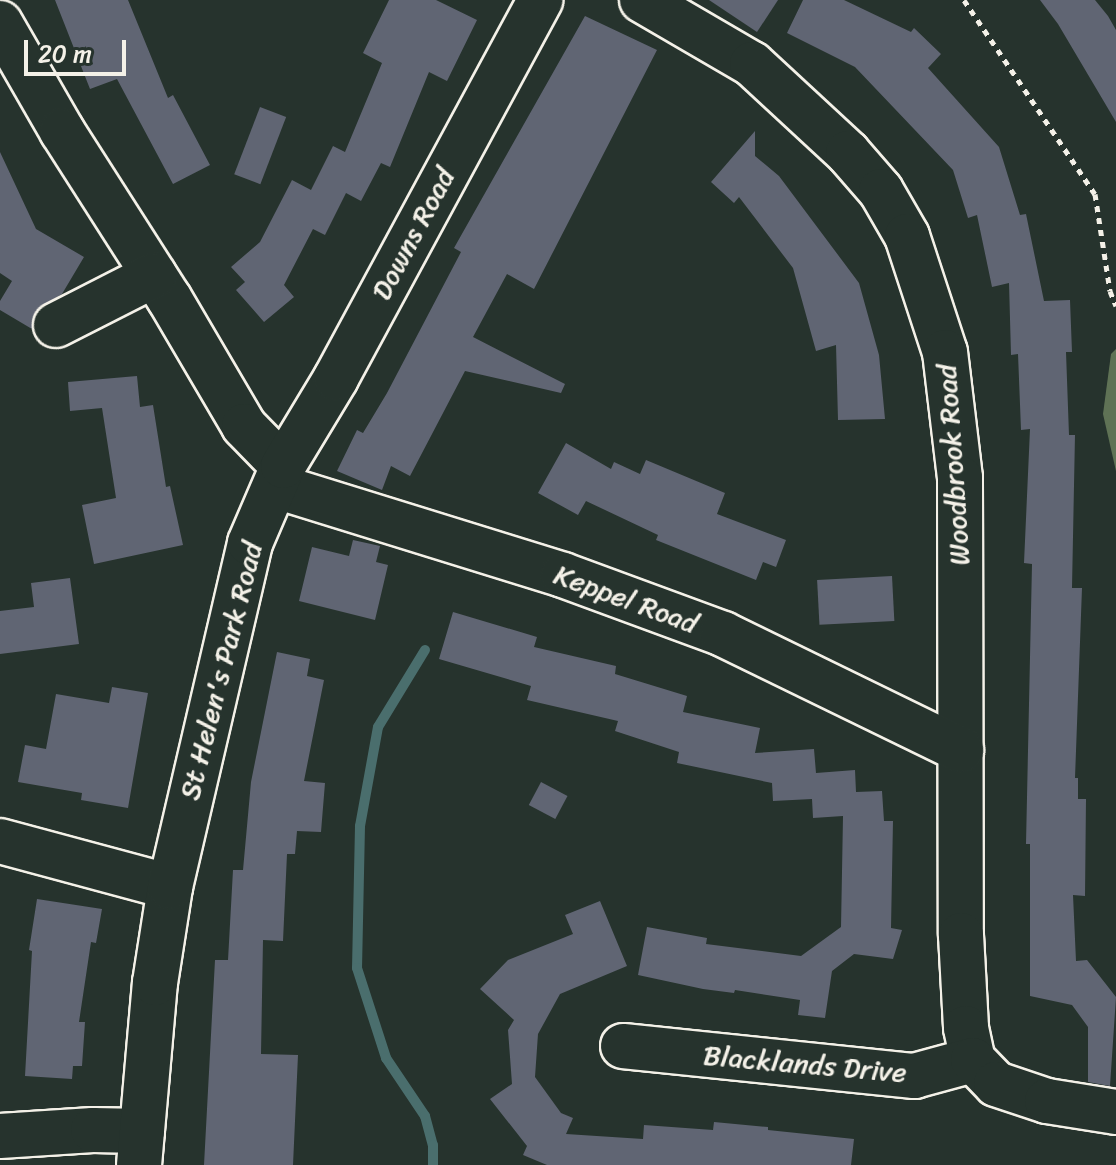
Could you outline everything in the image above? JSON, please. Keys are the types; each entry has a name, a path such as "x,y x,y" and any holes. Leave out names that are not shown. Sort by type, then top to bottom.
{"street":[{"name":"Downs Road","path":"279,476 336,378 540,0"},
{"name":"Woodbrook Road","path":"642,0 752,64 848,153 881,191 907,236 945,352 960,478 961,935 966,1028 973,1060"},
{"path":"0,23 62,131 154,275 244,426 279,476"},
{"path":"56,325 154,275"},
{"name":"Keppel Road","path":"279,476 723,634 961,750"},
{"name":"St Helen's Park Road","path":"141,1148 155,983 170,887 250,543 279,476"},
{"path":"0,841 170,887"},
{"name":"Blacklands Drive","path":"623,1046 914,1076 973,1060"},
{"path":"973,1060 996,1084 1047,1101 1116,1112"},
{"path":"0,1136 93,1130 141,1148"}],"path":[{"path":"964,0 1095,194 1110,291 1116,306"}],"green space":[{"path":"1116,349 1116,471 1103,414 1111,354"}],"building":[{"path":"55,0 128,0 168,98 173,95 210,165 173,184 117,79 90,89"},
{"path":"389,0 436,0 477,20 447,81 429,72 390,167 381,163 361,201 346,193 325,235 313,229 284,285 294,297 264,322 236,290 245,282 231,267 260,242 292,180 311,190 333,146 345,152 382,63 363,53"},
{"path":"709,0 778,0 757,32"},
{"path":"803,0 844,0 911,32 914,28 941,54 928,68 999,147 1020,215 1026,214 1044,301 1070,300 1072,352 1066,352 1069,435 1075,435 1072,588 1082,588 1075,778 1078,778 1078,799 1086,799 1085,896 1073,895 1076,961 1087,960 1116,997 1110,1086 1088,1082 1088,1027 1072,1005 1030,996 1030,844 1026,844 1032,564 1024,563 1030,429 1021,430 1018,354 1011,355 1009,283 992,287 977,215 968,218 953,170 855,67 787,33"},
{"path":"1040,0 1095,0 1108,16 1116,30 1116,122 1058,24"},
{"path":"585,16 657,50 534,289 507,274 473,337 565,384 561,393 465,371 410,476 391,466 382,490 337,471 357,430 363,433 387,393 461,252 454,248"},
{"path":"260,107 286,117 260,184 234,174"},
{"path":"755,131 755,156 779,176 859,283 879,355 885,419 838,420 836,345 816,351 793,268 739,197 734,203 711,182"},
{"path":"0,152 36,229 84,257 62,294 36,311 32,329 0,310 0,301 12,281 0,273"},
{"path":"137,376 140,407 153,405 166,487 170,486 183,545 94,564 82,505 116,498 102,408 70,411 68,382"},
{"path":"566,443 611,469 614,462 640,474 646,460 725,493 717,514 786,540 776,567 763,562 756,580 656,540 658,535 586,501 578,515 538,493"},
{"path":"353,540 380,546 376,562 388,565 375,620 299,601 312,547 349,556"},
{"path":"892,576 894,621 819,625 817,580"},
{"path":"70,578 79,644 0,654 0,611 34,607 31,583"},
{"path":"453,612 537,637 534,647 616,666 615,674 687,696 683,712 760,728 755,753 814,749 816,773 855,770 856,792 882,791 884,821 893,821 891,928 902,930 893,959 854,954 832,971 825,1018 798,1015 800,1000 735,990 734,993 703,989 638,975 647,927 707,938 706,944 801,956 841,927 843,816 813,818 812,799 773,801 772,783 677,763 679,752 615,731 618,721 527,700 531,686 439,659"},
{"path":"277,652 310,659 307,676 324,680 304,781 325,783 321,832 297,831 295,854 287,854 283,941 263,940 261,1054 298,1055 293,1165 204,1165 215,960 228,960 233,870 243,870 251,782"},
{"path":"112,687 148,693 128,808 81,800 82,793 18,782 25,745 46,749 56,694 109,703"},
{"path":"541,782 567,796 555,819 529,805"},
{"path":"37,899 102,909 96,943 91,942 79,1022 85,1022 82,1066 73,1066 72,1079 25,1076 32,951 29,950"},
{"path":"600,901 627,966 560,994 538,1034 535,1077 561,1113 573,1118 566,1134 643,1139 644,1125 713,1130 714,1122 768,1127 768,1130 854,1139 851,1165 547,1165 523,1155 527,1146 490,1099 512,1084 508,1030 514,1020 480,989 508,960 573,934 565,915"}],"waterway":[{"path":"425,650 378,727 360,826 357,968 386,1058 425,1116 433,1145 433,1165"}]}
